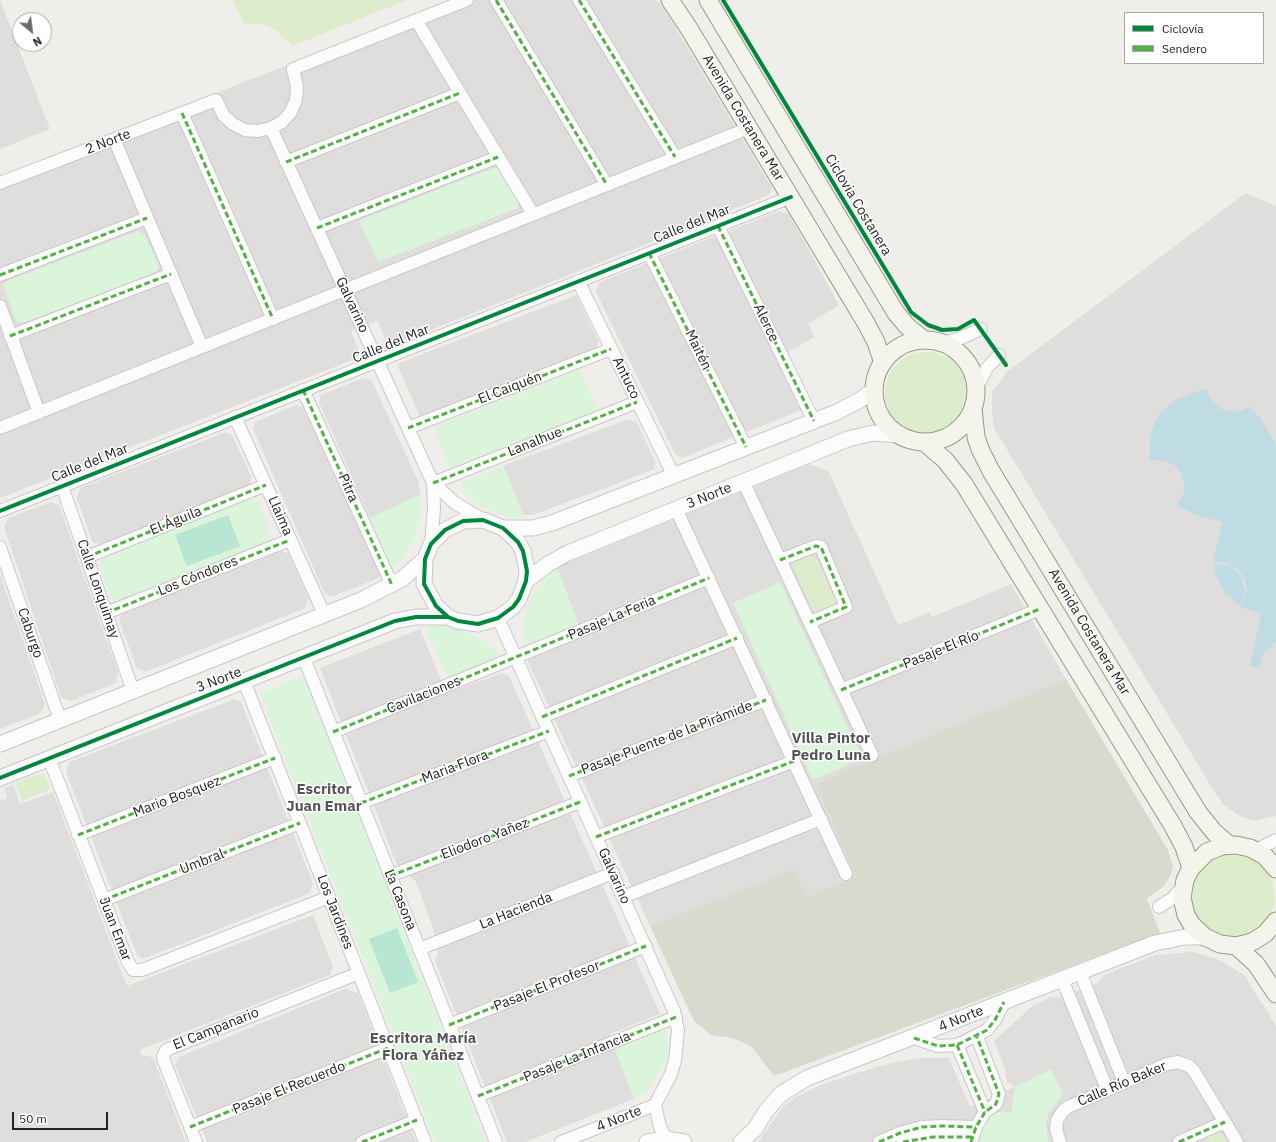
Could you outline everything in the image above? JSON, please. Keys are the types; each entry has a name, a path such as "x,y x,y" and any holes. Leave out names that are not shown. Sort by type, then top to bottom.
{"main road":[{"name":"Avenida Costanera Mar","path":"670,0 684,20 866,323 876,342 883,363"},
{"path":"708,0 896,313 907,326 924,340"},
{"name":"Avenida Costanera Mar","path":"974,408 964,423 950,435 933,441 924,442 900,435 886,424 881,416 875,398 877,375 883,363 896,349 924,340 943,343 956,350 966,361 973,374 976,388 974,408 976,437 982,454 991,471 1198,812 1214,832 1229,845"},
{"name":"Avenida Costanera Mar","path":"924,442 946,460 958,475 1172,826 1184,847 1191,868"},
{"path":"1276,869 1266,856 1256,850 1243,846 1229,845 1207,852 1191,868 1183,886 1183,904 1186,915 1196,930 1205,937 1220,944 1236,946 1252,942 1261,937 1276,921"},
{"path":"1236,946 1256,964 1276,994"}],"street":[{"path":"271,128 282,122 291,112 296,100 298,86 293,69 468,0"},
{"path":"496,0 607,185"},
{"path":"579,0 675,157"},
{"path":"416,20 533,214"},
{"path":"286,162 460,93"},
{"name":"2 Norte","path":"0,183 216,100 224,116 233,124 245,130 258,131 271,128"},
{"path":"182,113 274,319"},
{"name":"Galvarino","path":"271,128 433,482 455,503 483,520"},
{"path":"0,428 749,128"},
{"path":"114,139 202,347"},
{"path":"317,228 498,157"},
{"name":"Calle del Mar","path":"0,511 791,197"},
{"path":"0,275 147,218"},
{"name":"Alerce","path":"718,226 814,421"},
{"name":"Maitén","path":"650,253 746,447"},
{"path":"10,336 171,274"},
{"name":"Antuco","path":"578,281 674,476"},
{"path":"0,306 39,413"},
{"path":"943,343 961,338 981,329"},
{"name":"El Caiquén","path":"408,428 611,349"},
{"path":"976,388 988,368 999,355"},
{"path":"503,528 533,528 552,524 846,408 875,389"},
{"name":"Pitra","path":"303,390 392,586"},
{"name":"Lanalhue","path":"433,482 637,402"},
{"name":"Llaima","path":"235,417 324,614"},
{"name":"3 Norte","path":"526,582 548,564 568,553 856,436 873,433 900,435"},
{"path":"744,481 872,755"},
{"name":"Galvarino","path":"431,544 434,508 433,482"},
{"name":"El Águila","path":"87,557 266,485"},
{"name":"Calle Lonquimay","path":"62,486 133,691"},
{"path":"676,509 846,874"},
{"path":"483,520 503,528 518,542 523,551 527,571 526,582 519,599 513,607 498,618 478,624 458,621 448,617 436,606 427,592 423,575 425,559 431,544 441,533 454,525 468,521 483,520"},
{"name":"Los Cóndores","path":"106,613 290,540"},
{"path":"780,560 816,546 821,547 846,607 810,622"},
{"name":"Caburgo","path":"0,547 60,720"},
{"name":"3 Norte","path":"0,744 392,586 425,559"},
{"name":"Pasaje La Feria","path":"516,658 709,578"},
{"name":"Pasaje El Río","path":"841,690 1040,609"},
{"name":"3 Norte","path":"0,778 395,621 416,617 448,617"},
{"name":"Galvarino","path":"498,618 646,946 676,1017 678,1041 674,1066 655,1105"},
{"path":"542,717 737,638"},
{"name":"La Casona","path":"304,658 496,1142"},
{"name":"Cavilaciones","path":"333,732 516,658"},
{"name":"Los Jardines","path":"244,681 425,1142"},
{"name":"Pasaje Puente de la Pirámide","path":"569,776 766,700"},
{"name":"Maria Flora","path":"361,804 549,731"},
{"name":"Juan Emar","path":"49,758 129,966 134,970 139,971 329,897"},
{"name":"Mario Bosquez","path":"78,835 275,758"},
{"path":"596,837 794,761"},
{"name":"Eliodoro Yañez","path":"390,876 580,802"},
{"path":"623,897 821,819"},
{"name":"Umbral","path":"104,900 300,823"},
{"path":"1256,850 1276,840"},
{"name":"La Hacienda","path":"419,949 613,873"},
{"path":"1159,907 1173,898 1183,886"},
{"name":"4 Norte","path":"741,1142 755,1129 773,1102 781,1094 798,1083 1160,942 1185,937 1205,937"},
{"name":"Pasaje El Profesor","path":"449,1025 646,946"},
{"name":"El Campanario","path":"196,1142 164,1061 163,1057 166,1050 359,972"},
{"path":"1080,972 1124,1082"},
{"path":"1062,979 1107,1089"},
{"path":"914,1038 938,1046 957,1045 977,1037 992,1026 1004,1002"},
{"name":"Pasaje La Infancia","path":"478,1096 676,1017"},
{"path":"973,1135 985,1112 996,1104 999,1094 977,1037"},
{"path":"957,1045 985,1112"},
{"name":"Pasaje El Recuerdo","path":"190,1127 388,1048"},
{"name":"Calle Río Baker","path":"1060,1142 1056,1125 1063,1111 1107,1089 1167,1064 1184,1064 1194,1070 1225,1122"},
{"path":"655,1105 660,1127 666,1138"},
{"name":"4 Norte","path":"561,1142 655,1105"},
{"path":"362,1142 417,1120"},
{"path":"1179,1142 1225,1122 1237,1142"},
{"path":"882,1142 900,1133 922,1127 942,1126 973,1135"},
{"path":"903,1142 933,1137 973,1135"},
{"path":"647,1142 666,1138 684,1142"}],"shaded area":[{"path":"0,0 12,31 12,52 20,52 50,129 0,149"},
{"path":"454,0 656,0 663,7 772,188 769,195 393,345 386,342 378,321 351,331 359,352 355,359 0,498 0,180 236,85"},
{"path":"1246,193 1276,206 1276,816 1253,821 1238,815 1223,804 1211,786 994,428 992,413 992,392 1007,372"},
{"path":"779,211 789,214 839,305 808,324 815,337 777,358 804,409 682,458 675,454 596,292 600,282"},
{"path":"576,295 598,341 596,349 422,421 398,367 399,363"},
{"path":"363,378 372,381 419,483 420,496 371,521 319,402 321,395"},
{"path":"296,405 303,407 380,573 379,578 331,597 325,594 253,429 255,422"},
{"path":"629,419 637,423 656,463 653,470 533,515 520,515 503,470 505,465"},
{"path":"226,432 232,435 252,478 249,485 101,547 92,541 77,498 80,488"},
{"path":"809,464 829,472 898,625 930,612 932,617 1011,584 1066,679 815,784 856,877 806,897 795,869 650,926 522,649 525,647 524,630 526,611 534,592 557,567"},
{"path":"51,502 59,505 118,672 116,683 71,701 61,697 4,527 8,518"},
{"path":"282,551 289,554 308,598 305,608 145,672 137,668 119,620 122,613"},
{"path":"0,575 45,704 41,713 0,729"},
{"path":"420,629 446,693 502,673 509,676 660,1014 610,1034 636,1098 525,1142 507,1142 435,961 438,954 433,927 416,882 397,865 320,668"},
{"path":"1066,679 1168,850 1173,866 1171,874 1164,886 1147,898 1160,933 774,1076 751,1046 732,1038 711,1035 694,1021 650,926 795,869 806,897 856,877 815,784"},
{"path":"235,699 241,702 313,883 310,893 143,959 137,955 66,772 69,762"},
{"path":"13,785 20,804 53,792 127,986 313,915 333,967 330,975 139,1050 142,1056 146,1055 153,1058 186,1142 0,1142 0,801 7,798 5,788"},
{"path":"1193,952 1220,960 1245,976 1276,1026 1276,1142 758,1142 783,1107 797,1096 823,1084 879,1066 919,1058 949,1058 970,1107 1015,1087 1007,1082 1005,1069 994,1041 1030,1008 1050,997 1059,998 1098,983 1102,976 1155,955"},
{"path":"345,989 358,993 416,1142 207,1142 175,1065 179,1057"}],"green space":[{"path":"233,0 407,0 292,46 279,32 263,24 245,25"},
{"path":"493,168 501,169 518,201 518,208 378,262 359,221"},
{"path":"138,231 145,235 159,267 154,274 22,323 17,322 3,285 7,281"},
{"path":"926,352 942,355 955,364 964,377 967,393 964,409 955,422 942,431 926,434 910,431 897,422 888,409 885,393 888,377 897,364 910,355"},
{"path":"580,369 599,413 451,472 434,427"},
{"path":"503,465 524,517 507,517 484,508 469,498 460,483"},
{"path":"419,495 420,511 415,538 403,558 390,569 367,519"},
{"path":"252,498 257,500 272,536 269,541 117,603 111,599 99,564 103,557"},
{"path":"228,515 240,546 187,566 175,535"},
{"path":"810,556 816,557 836,601 836,606 815,614 791,563"},
{"path":"557,567 579,625 525,647 524,630 526,611 534,592"},
{"path":"780,582 862,758 813,780 733,603"},
{"path":"437,625 458,629 484,641 505,658 449,681 425,626"},
{"path":"304,675 486,1142 435,1142 260,694"},
{"path":"40,774 45,776 51,789 22,801 15,783"},
{"path":"1225,853 1241,853 1257,860 1268,871 1275,887 1275,903 1272,911 1263,925 1257,930 1241,937 1225,937 1209,930 1198,919 1191,903 1191,887 1198,871 1209,860"},
{"path":"397,928 418,982 390,993 369,939"},
{"path":"668,1024 667,1055 659,1072 648,1089 634,1099 614,1047"},
{"path":"1051,1069 1063,1094 1048,1114 1046,1125 1048,1142 977,1142 988,1116 998,1112 1011,1112 1015,1087"},
{"path":"1220,1131 1226,1142 1208,1142 1206,1137"}],"water":[{"path":"1206,389 1210,397 1220,409 1237,412 1249,407 1259,416 1276,445 1276,642 1265,651 1259,668 1250,666 1261,614 1240,606 1247,590 1245,580 1240,571 1226,562 1214,563 1214,556 1223,522 1199,516 1177,505 1184,492 1185,486 1182,475 1177,467 1167,461 1150,460 1150,436 1156,420 1162,411 1177,399"},
{"path":"1214,564 1229,565 1241,576 1245,592 1239,606 1223,590 1215,573"}],"marked path":[{"path":"496,0 607,185"},
{"path":"579,0 675,157"},
{"path":"286,162 460,93"},
{"path":"182,113 273,319"},
{"path":"317,228 498,157"},
{"path":"0,275 147,218"},
{"path":"718,226 814,421"},
{"path":"649,253 746,447"},
{"path":"10,336 171,274"},
{"path":"408,428 611,349"},
{"path":"303,390 392,585"},
{"path":"433,483 637,402"},
{"path":"87,557 266,485"},
{"path":"106,613 290,540"},
{"path":"780,560 816,546 821,547 846,607 810,622"},
{"path":"333,732 709,578"},
{"path":"841,690 1040,609"},
{"path":"542,717 737,638"},
{"path":"569,776 766,700"},
{"path":"361,803 549,731"},
{"path":"78,835 275,758"},
{"path":"596,837 794,761"},
{"path":"390,876 580,802"},
{"path":"104,900 300,823"},
{"path":"449,1025 646,946"},
{"path":"914,1038 938,1046 957,1045 987,1030 995,1020 1004,1002"},
{"path":"478,1096 676,1017"},
{"path":"971,1142 976,1127 985,1112 996,1104 999,1094 977,1037"},
{"path":"957,1045 985,1112"},
{"path":"190,1127 388,1048"},
{"path":"362,1142 417,1120"},
{"path":"1179,1142 1225,1122"},
{"path":"879,1142 900,1133 922,1127 976,1127"},
{"path":"903,1142 933,1137 973,1137"}],"cycle path":[{"name":"Ciclovia Costanera","path":"723,0 911,312 928,325 942,330 958,329 974,320 1006,365"},
{"path":"0,511 791,197"},
{"path":"0,778 395,621 416,617 448,617 458,621 478,624 498,618 513,607 519,599 526,581 527,571 523,551 518,542 503,528 483,520 463,521 445,530 431,544 425,559 424,584 436,606 448,617"}],"district":[{"name":"Villa Pintor Pedro Luna","path":"831,748"},
{"name":"Escritor Juan Emar","path":"324,798"},
{"name":"Escritora María Flora Yáñez","path":"423,1048"}]}
